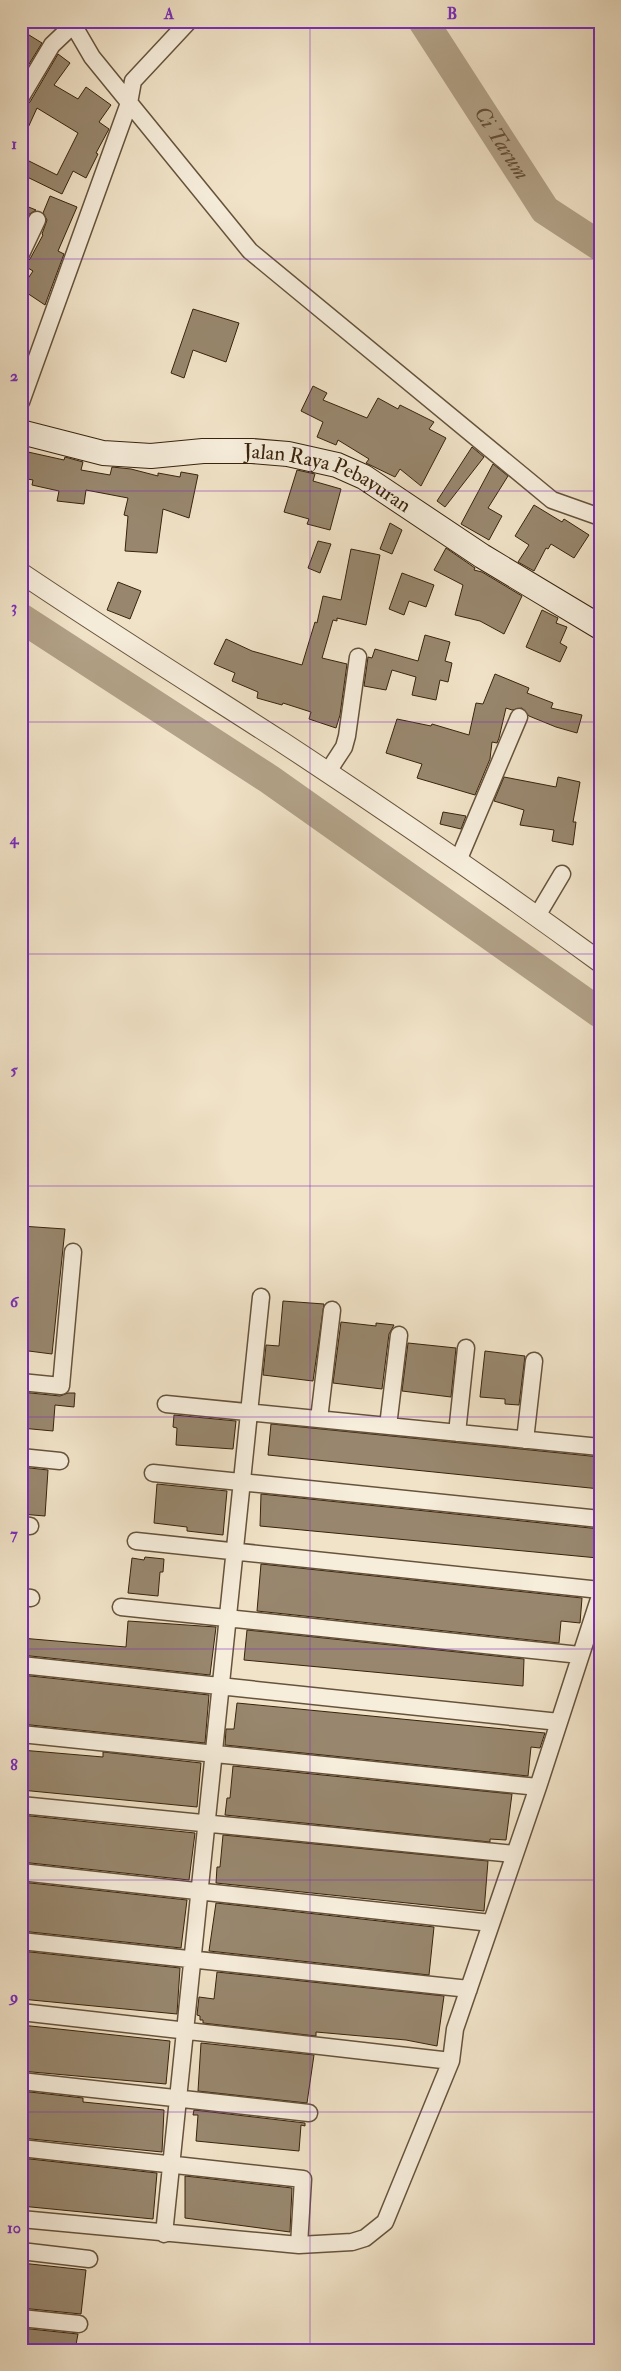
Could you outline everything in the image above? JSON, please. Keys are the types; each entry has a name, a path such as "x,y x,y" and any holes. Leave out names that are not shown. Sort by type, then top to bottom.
{"main road":[{"name":"Jalan Raya Pebayuran","path":"21,432 103,453 151,456 203,451 252,451 288,454 337,465 364,478 482,556 600,627"}],"street":[{"path":"21,402 129,103 133,81 189,21"},
{"path":"21,97 52,44 72,23 92,57 250,251 552,500 600,517"},
{"path":"21,254 37,220"},
{"path":"21,573 458,861 600,962"},
{"path":"327,773 344,747 347,736 358,657"},
{"path":"458,861 519,717"},
{"path":"536,916 562,874"},
{"path":"21,1382 61,1386 73,1252"},
{"path":"164,2234 261,1298"},
{"path":"319,1419 332,1310"},
{"path":"388,1426 399,1335"},
{"path":"457,1433 466,1348"},
{"path":"525,1440 534,1361"},
{"path":"166,1404 600,1448"},
{"path":"21,1457 60,1461"},
{"path":"153,1473 600,1519"},
{"path":"136,1541 600,1590"},
{"path":"21,2219 164,2234 299,2245 352,2242 366,2238 385,2222 451,2061 455,2029 538,1787 600,1596"},
{"path":"121,1607 580,1655"},
{"path":"21,1665 559,1722"},
{"path":"21,1734 538,1787"},
{"path":"21,1805 514,1854"},
{"path":"21,1872 491,1923"},
{"path":"21,1941 469,1989"},
{"path":"21,2012 451,2061"},
{"path":"21,2081 309,2113"},
{"path":"21,2148 303,2179 299,2245"},
{"path":"21,2251 89,2259"},
{"path":"21,2318 79,2324"}],"building":[{"path":"21,30 42,43 21,77"},
{"path":"58,54 70,63 54,85 78,99 86,87 111,105 99,122 109,129 96,153 98,154 86,178 73,171 62,194 21,174 21,157 57,175 78,133 37,108 21,143 21,107 30,102"},
{"path":"50,196 77,207 58,251 64,254 45,305 21,289 33,271 23,265 30,259 43,235 47,220 43,213"},
{"path":"21,204 36,210 28,215 23,226 21,225"},
{"path":"193,309 239,323 226,362 193,350 184,378 171,373"},
{"path":"313,386 327,393 323,400 367,418 378,398 398,409 400,405 434,422 429,429 446,438 421,486 400,469 395,477 366,463 369,459 338,440 336,445 317,437 323,422 301,411"},
{"path":"472,447 484,457 445,507 437,501"},
{"path":"28,452 64,460 65,457 83,462 81,470 110,475 112,467 131,469 158,476 158,473 180,477 181,472 198,475 189,518 163,509 157,553 125,551 128,516 124,515 128,498 86,490 84,504 57,501 59,491 32,485 33,480 22,478"},
{"path":"493,464 508,476 488,508 502,516 489,540 461,524"},
{"path":"297,470 315,474 313,481 341,489 330,530 307,524 309,519 284,512"},
{"path":"534,505 562,522 564,519 589,535 574,558 551,544 548,549 546,548 534,571 518,562 529,545 515,536"},
{"path":"390,523 402,530 392,554 380,549"},
{"path":"318,541 331,544 320,573 308,568"},
{"path":"446,548 475,568 474,570 482,572 522,596 504,634 480,621 455,615 463,585 434,570"},
{"path":"351,549 380,555 366,625 337,618 337,621 333,620 322,658 347,664 340,715 336,728 309,719 311,712 283,703 282,705 257,698 258,692 232,681 235,673 214,664 226,639 252,651 302,665 315,622 317,623 323,596 341,600"},
{"path":"402,573 434,585 426,607 409,601 404,615 389,609"},
{"path":"118,582 141,591 130,619 107,610"},
{"path":"542,610 558,618 556,623 567,627 560,643 567,647 560,662 526,647"},
{"path":"425,635 450,642 445,661 452,663 448,682 440,680 436,700 412,695 416,677 392,670 386,690 364,686 368,657 372,658 375,649 418,661"},
{"path":"495,674 529,688 527,693 553,703 551,708 582,715 577,733 529,716 522,708 512,710 506,708 499,738 497,743 492,742 490,759 475,795 417,778 422,764 386,753 397,719 431,726 432,724 469,735 476,703 483,704"},
{"path":"504,777 556,787 558,777 580,782 573,822 576,822 573,845 552,841 554,830 520,825 524,810 494,801"},
{"path":"443,812 466,816 461,829 440,824"},
{"path":"21,1226 65,1229 52,1354 21,1350"},
{"path":"283,1301 324,1304 313,1381 263,1375 266,1345 279,1346"},
{"path":"341,1322 376,1326 376,1323 394,1325 389,1334 382,1389 333,1383"},
{"path":"408,1343 456,1348 451,1397 402,1391"},
{"path":"485,1351 525,1356 519,1405 505,1404 505,1399 480,1397"},
{"path":"21,1392 60,1396 75,1393 74,1407 55,1405 53,1431 21,1428"},
{"path":"174,1415 236,1421 233,1449 176,1445 177,1428 173,1427"},
{"path":"271,1424 600,1457 600,1489 268,1455"},
{"path":"21,1467 48,1470 45,1516 21,1514"},
{"path":"157,1484 227,1491 223,1535 187,1531 187,1527 154,1523"},
{"path":"261,1494 600,1529 598,1558 260,1526"},
{"path":"145,1557 164,1559 163,1572 160,1572 158,1596 128,1593 132,1558 144,1560"},
{"path":"261,1564 582,1598 580,1623 561,1621 559,1643 257,1611"},
{"path":"128,1621 216,1627 210,1675 21,1655 21,1638 126,1647"},
{"path":"247,1630 524,1659 523,1686 244,1660"},
{"path":"21,1675 209,1695 205,1743 21,1724"},
{"path":"237,1703 545,1733 540,1748 531,1747 528,1776 225,1745 226,1729 234,1729"},
{"path":"21,1750 103,1757 103,1752 201,1763 197,1807 21,1790"},
{"path":"233,1766 512,1794 506,1840 490,1839 490,1842 225,1815 227,1798 230,1798"},
{"path":"21,1815 195,1833 189,1880 21,1862"},
{"path":"223,1835 488,1861 484,1911 216,1883 217,1867 220,1867"},
{"path":"21,1882 187,1900 181,1948 21,1931"},
{"path":"216,1903 434,1927 429,1975 209,1951"},
{"path":"21,1951 180,1968 177,2014 21,1999"},
{"path":"217,1972 444,1996 437,2046 406,2040 316,2032 316,2036 203,2023 203,2020 200,2020 200,2016 197,2015 199,1997 214,1999"},
{"path":"21,2025 170,2041 166,2084 21,2071"},
{"path":"201,2043 314,2055 307,2103 198,2091"},
{"path":"21,2091 83,2098 83,2102 164,2110 162,2152 21,2138"},
{"path":"194,2110 305,2123 305,2126 301,2125 299,2151 196,2141 198,2115 193,2115"},
{"path":"21,2158 157,2173 153,2219 21,2206"},
{"path":"185,2176 292,2188 290,2232 185,2218"},
{"path":"21,2263 86,2270 81,2314 21,2308"},
{"path":"21,2328 78,2334 75,2350 21,2350"}],"waterway":[{"name":"Ci Tarum","path":"423,21 545,210 600,246"},
{"path":"21,618 269,779 600,1013"}]}
